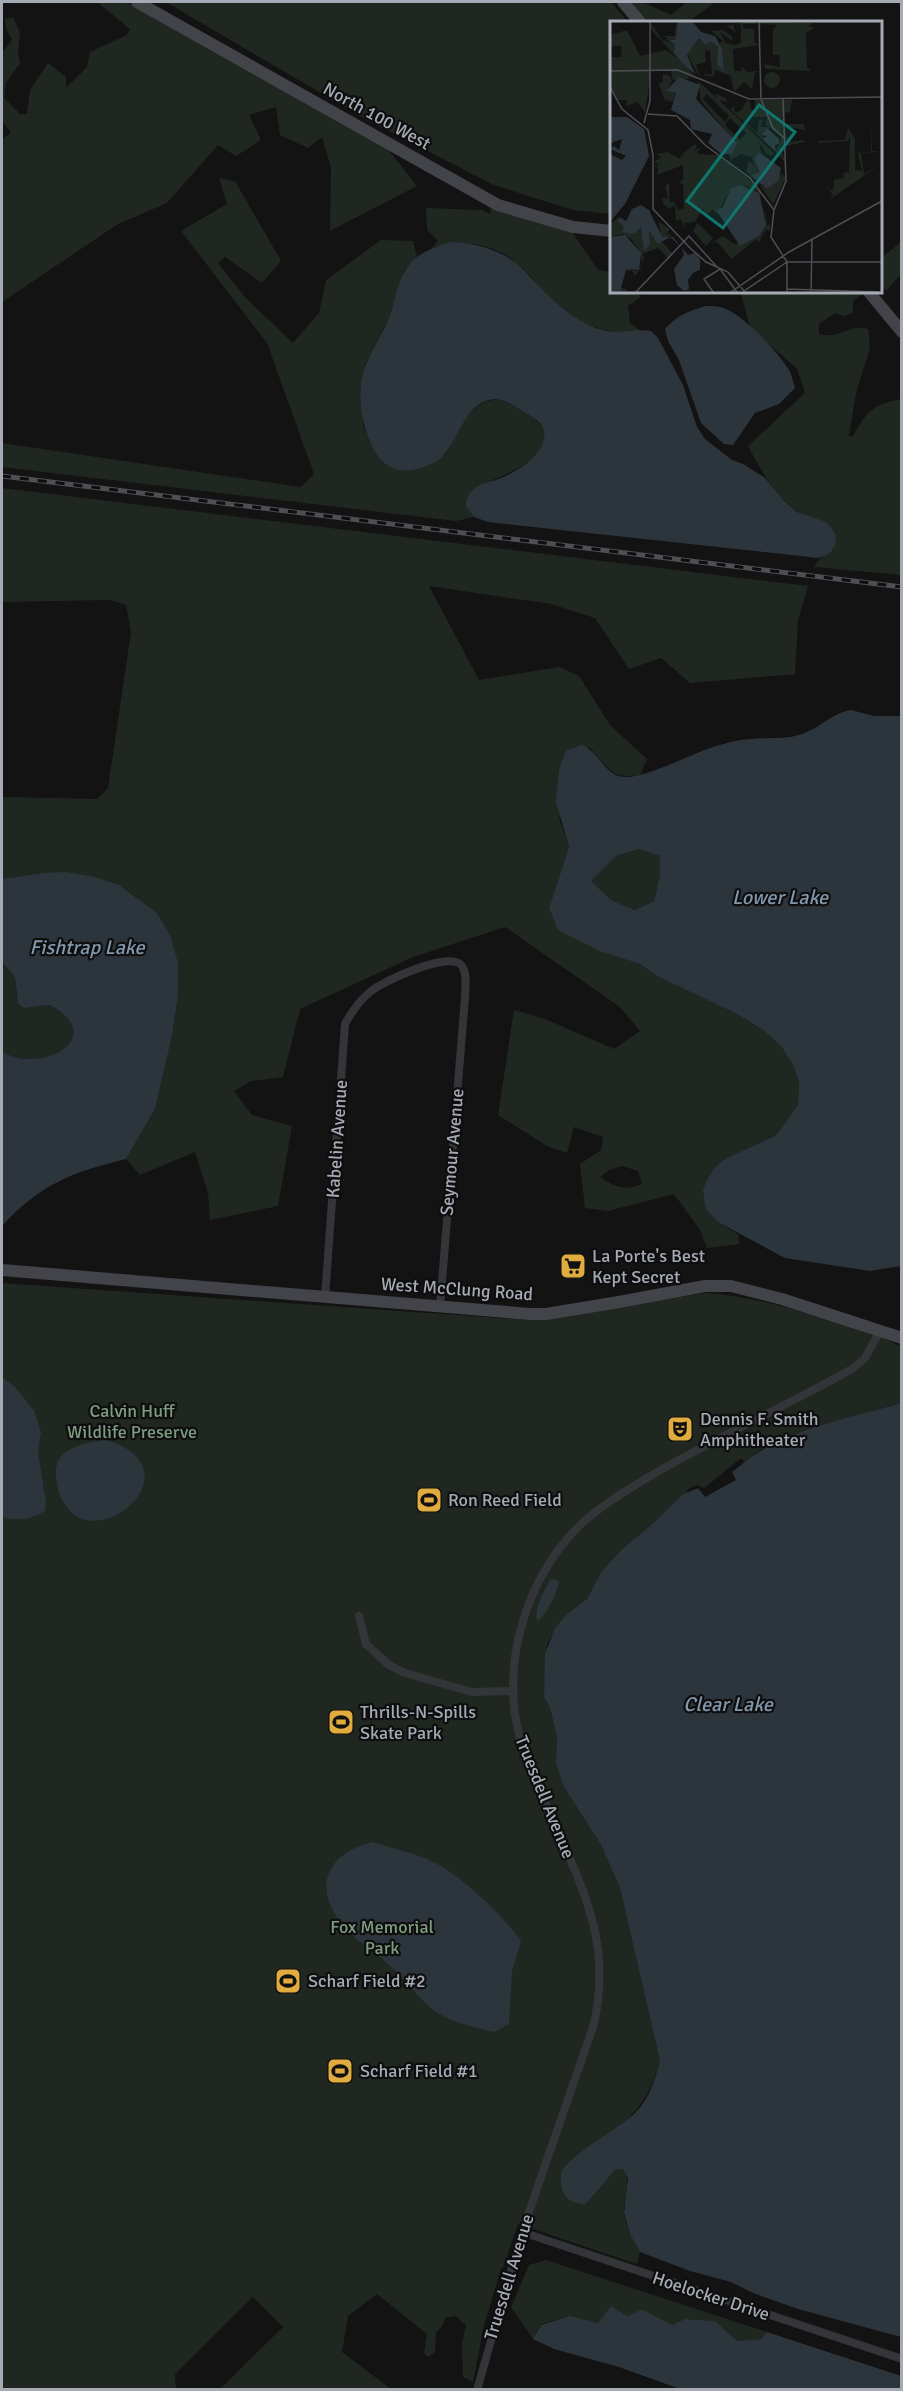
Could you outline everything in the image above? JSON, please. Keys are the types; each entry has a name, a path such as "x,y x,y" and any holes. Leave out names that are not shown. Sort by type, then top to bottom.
{"street":[{"name":"North 100 West","path":"137,2 498,205 573,227 610,231"},
{"path":"623,2 639,21"},
{"path":"869,292 902,332"},
{"name":"Kabelin Avenue","path":"325,1297 345,1024 355,1005 372,990 399,975 418,969 456,962 464,971 465,997"},
{"name":"Seymour Avenue","path":"440,1306 465,997"},
{"name":"West McClung Road","path":"2,1270 481,1311 546,1314 705,1286 731,1286 782,1299 902,1338"},
{"name":"Truesdell Avenue","path":"477,2390 522,2232 594,2024 598,2003 600,1968 593,1920 583,1890 521,1743 513,1691 516,1650 526,1610 547,1566 575,1531 622,1493 675,1462 852,1369 865,1358 875,1344 880,1331"},
{"path":"359,1616 366,1644 389,1665 405,1674 472,1692 513,1691"},
{"name":"Hoelocker Drive","path":"522,2232 902,2359"}],"green space":[{"path":"97,2 126,2 387,148 417,186 330,231 331,167 322,137 308,148 280,135 276,107 249,115 261,140 236,156 218,145 167,203 118,224 2,302 2,139 11,133 2,121 2,53 12,40 6,28 5,19 13,17 20,33 18,54 20,63 6,83 4,98 20,114 27,114 30,90 48,63 66,77 66,88 87,67 90,52 127,35 130,29"},
{"path":"166,2 611,2 627,21 610,21 610,214 573,210 494,185 365,119"},
{"path":"630,2 643,2 671,15 687,2 715,2 689,21 646,21"},
{"path":"219,178 235,181 281,261 262,283 225,257 218,263 245,297 293,343 319,313 326,280 381,240 413,241 417,257 405,270 389,318 365,365 363,425 371,445 383,460 444,456 467,416 480,404 488,401 505,401 532,417 544,431 544,441 539,451 520,467 477,486 466,507 474,517 456,521 2,467 2,443 301,487 314,474 267,343 181,231 227,204"},
{"path":"491,205 570,229 598,270 610,272 610,292 637,292 641,297 628,306 630,323 641,331 607,330 574,318 555,304 518,264 498,251 476,244 453,244 431,249 438,241 427,230 426,208 482,210 490,214"},
{"path":"901,242 901,274 887,290 882,287 882,257"},
{"path":"738,292 861,292 863,294 853,301 853,312 845,316 835,313 819,324 819,334 833,335 855,328 868,329 870,348 856,393 849,436 853,436 871,410 901,399 901,575 814,567 833,546 836,536 827,525 801,514 780,496 748,446 805,393 797,369 750,327 741,294"},
{"path":"2,488 808,586 798,621 795,674 690,683 661,658 629,669 595,618 551,604 429,586 479,680 560,667 579,676 610,725 647,759 640,775 622,776 606,766 589,747 559,818 569,847 549,908 558,929 602,952 640,964 655,975 737,1014 763,1030 781,1046 793,1065 799,1082 798,1104 784,1125 775,1136 726,1158 714,1168 718,1222 739,1235 739,1244 707,1248 700,1230 674,1194 608,1211 585,1208 580,1164 601,1150 603,1137 574,1127 567,1153 547,1146 498,1115 514,1010 545,1019 614,1049 640,1031 620,1007 505,927 413,957 300,1009 283,1077 251,1081 234,1091 252,1115 292,1126 278,1206 210,1220 208,1193 195,1152 140,1175 126,1159 155,1109 172,1036 178,996 137,898 119,885 96,877 2,879 2,797 97,799 108,788 131,632 126,605 110,600 2,602","holes":["622,1166 638,1171 642,1184 630,1188 615,1185 600,1177 609,1170"]},
{"path":"639,849 660,856 660,875 654,901 635,910 611,900 591,881 616,856"},
{"path":"2,962 15,977 18,1004 24,1008 50,1005 67,1017 73,1030 71,1041 62,1050 49,1056 33,1059 17,1058 2,1051"},
{"name":"Fox Memorial Park","path":"2,1283 526,1320 706,1293 772,1304 883,1338 901,1346 901,1403 810,1430 763,1448 705,1497 698,1488 682,1495 622,1549 601,1572 587,1599 568,1613 547,1644 544,1697 550,1708 557,1737 556,1764 564,1787 601,1845 620,1888 660,2061 654,2080 637,2108 616,2129 572,2159 586,2204 616,2169 624,2169 627,2184 624,2211 626,2222 640,2252 637,2264 518,2224 501,2269 483,2329 473,2382 463,2377 462,2344 466,2325 455,2316 445,2318 443,2325 436,2333 435,2352 428,2357 424,2353 427,2334 377,2294 348,2316 342,2352 391,2389 220,2389 283,2327 253,2297 175,2374 176,2389 6,2390 2,2387"},
{"path":"546,2260 767,2332 761,2339 737,2341 715,2321 685,2319 672,2325 642,2309 627,2316 598,2323 570,2316 541,2324 533,2339 511,2307 529,2265"}],"water":[{"path":"450,242 484,247 507,257 520,266 562,308 596,328 618,332 651,331 658,338 683,385 697,427 705,439 732,460 765,478 785,502 797,512 826,522 836,536 835,545 830,553 819,558 488,522 474,517 466,507 471,492 484,483 501,478 523,466 536,454 544,439 543,427 538,421 512,404 501,400 481,403 473,410 449,448 437,461 415,470 398,470 385,463 374,451 364,423 361,381 369,356 389,318 406,270 421,255"},
{"path":"705,306 717,306 736,314 753,328 784,363 790,372 795,388 779,404 755,413 733,445 724,444 701,423 679,360 668,341 665,329 683,314"},
{"name":"Lower Lake","path":"851,710 874,716 902,716 901,1266 870,1271 785,1258 718,1222 706,1209 703,1190 714,1168 726,1158 775,1136 798,1104 799,1082 793,1065 781,1046 763,1030 737,1014 655,975 640,964 602,952 558,930 549,908 569,847 556,802 559,770 566,751 581,745 592,752 606,768 617,776 633,776 644,774 710,748 740,740 802,734","holes":["639,849 660,856 660,875 654,901 635,910 611,900 591,881 616,856"]},
{"name":"Fishtrap Lake","path":"66,872 96,877 119,885 157,913 170,935 178,963 178,996 172,1036 155,1109 126,1159 90,1169 58,1182 30,1200 2,1226 2,1051 17,1058 33,1059 49,1056 62,1050 71,1041 73,1030 67,1017 50,1005 24,1008 18,1004 15,977 2,962 2,879"},
{"path":"2,1377 16,1388 34,1411 41,1432 38,1452 46,1503 45,1511 24,1519 2,1517"},
{"name":"Clear Lake","path":"901,1403 901,2337 798,2309 753,2293 731,2282 690,2271 640,2252 630,2234 624,2212 628,2178 623,2169 616,2169 586,2204 572,2202 563,2192 561,2173 566,2166 573,2158 619,2126 642,2106 649,2094 660,2061 620,1888 601,1845 564,1787 556,1764 557,1737 550,1708 544,1697 545,1654 555,1628 568,1613 587,1599 601,1572 622,1549 682,1495 698,1488 704,1488 741,1458 745,1462 779,1441 820,1426"},
{"path":"107,1440 132,1452 143,1467 144,1483 136,1498 123,1511 107,1519 89,1521 73,1514 62,1501 58,1491 56,1471 58,1462 63,1455 78,1446"},
{"path":"554,1579 559,1582 554,1597 546,1612 537,1620 540,1600 550,1580"},
{"path":"373,1842 427,1859 452,1873 491,1906 513,1930 521,1941 512,1971 509,2024 494,2032 459,2023 438,2013 425,2003 384,1961 350,1933 338,1919 330,1905 327,1891 327,1878 332,1866 355,1848"},
{"path":"611,2306 627,2316 642,2309 672,2325 685,2319 715,2321 737,2341 761,2339 767,2332 901,2376 901,2389 680,2389 619,2367 554,2349 533,2339 541,2325 570,2316 598,2323"}],"pier":[{"path":"741,1458 745,1462 732,1472 736,1480 705,1497 698,1488 688,1492 686,1490 697,1485 704,1488"}],"railway":[{"path":"2,476 902,587"}],"place":[{"name":"La Porte's Best Kept Secret","path":"573,1266"},
{"name":"Dennis F. Smith Amphitheater","path":"680,1429"},
{"name":"Ron Reed Field","path":"429,1500"},
{"name":"Thrills-N-Spills Skate Park","path":"341,1722"},
{"name":"Scharf Field #2","path":"288,1981"},
{"name":"Scharf Field #1","path":"340,2071"}],"park label":[{"name":"Calvin Huff Wildlife Preserve","path":"132,1421"}]}
